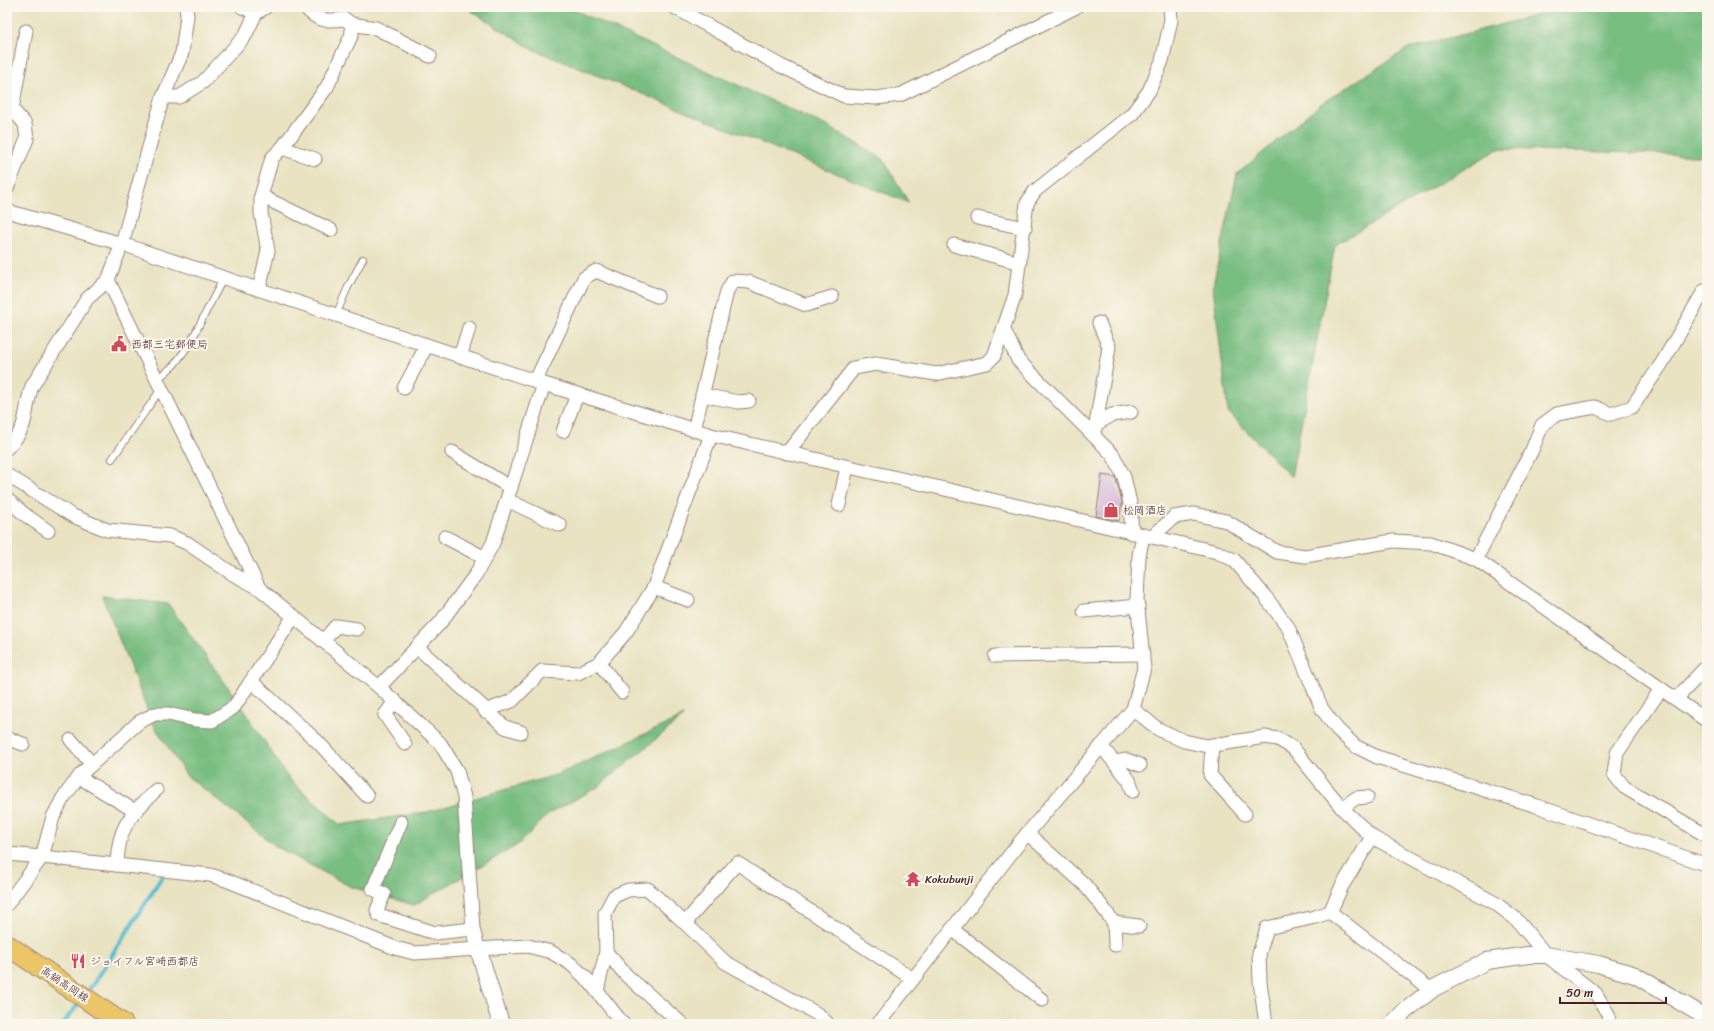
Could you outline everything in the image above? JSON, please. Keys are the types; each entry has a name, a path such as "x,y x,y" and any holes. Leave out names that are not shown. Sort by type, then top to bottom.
{"main road":[{"name":"高鍋高岡線","path":"7,944 123,1024"}],"street":[{"path":"7,448 15,439 24,424 27,401 32,386 87,299 108,280 122,244 163,97 182,53 187,16 186,7"},
{"path":"163,97 179,97 203,82 245,36 261,10 242,7"},
{"path":"305,7 313,16 326,21 345,19 351,24 376,28 430,56"},
{"path":"674,7 781,66 844,96 876,98 900,95 1076,7"},
{"path":"787,452 854,368 876,364 936,374 987,363 994,356 1004,330 1014,295 1020,263 1027,204 1035,191 1132,114 1150,91 1162,61 1172,20 1170,7"},
{"path":"259,289 268,251 261,213 261,196 272,158 282,148 327,87 352,34 351,24"},
{"path":"7,188 27,139 25,124 12,109 26,31"},
{"path":"282,148 315,159"},
{"path":"261,196 331,230"},
{"path":"7,211 122,244 539,383 711,435 1217,552 1234,560 1264,595 1288,628 1322,709 1338,729 1355,746 1377,757 1534,805 1707,865"},
{"path":"977,218 1024,228"},
{"path":"954,245 1020,263"},
{"path":"380,687 440,623 476,574 493,543 509,494 539,383 584,278 596,271 657,296"},
{"path":"108,280 259,588"},
{"path":"694,430 727,291 733,281 749,282 806,305 832,297"},
{"path":"1476,559 1532,450 1542,424 1557,414 1595,407 1611,414 1632,407 1662,363 1704,291 1707,293"},
{"path":"1095,430 1109,347 1099,323"},
{"path":"460,357 469,328"},
{"path":"884,1022 913,979 1028,833 1133,709 1144,668 1138,606 1139,556 1142,535 1130,504 1124,477 1113,455 1095,430 1018,360 1004,330"},
{"path":"404,388 427,345"},
{"path":"563,431 577,394"},
{"path":"702,395 738,402 749,401"},
{"path":"1095,430 1112,416 1130,412"},
{"path":"485,711 512,701 542,671 578,673 599,662 626,632 654,587 711,435"},
{"path":"452,452 509,494 560,525"},
{"path":"839,505 847,467"},
{"path":"7,475 73,516 107,530 170,536 187,543 233,574 259,588 380,687 440,742 457,771 464,797 473,929 501,1024"},
{"path":"7,499 24,514 48,531"},
{"path":"1142,535 1174,517 1194,514 1226,521 1277,552 1305,556 1393,541 1431,543 1476,559 1707,721"},
{"path":"446,537 485,558"},
{"path":"654,587 688,600"},
{"path":"1084,611 1138,606"},
{"path":"7,904 42,856 53,818 63,798 79,777 139,722 155,714 168,714 195,720 212,721 234,706 294,616"},
{"path":"323,641 336,626 357,629"},
{"path":"417,647 485,711 505,727 522,732"},
{"path":"995,656 1143,654"},
{"path":"599,662 622,692"},
{"path":"1676,699 1707,666"},
{"path":"250,681 319,743 367,796"},
{"path":"1661,689 1617,753 1614,774 1624,788 1707,836"},
{"path":"395,701 384,715 405,744"},
{"path":"1133,709 1158,729 1184,741 1207,746 1265,738 1278,739 1293,748 1342,808 1372,837 1494,903 1516,919 1546,954 1596,994 1608,1014 1610,1024"},
{"path":"7,738 23,744"},
{"path":"71,740 92,764"},
{"path":"1212,745 1210,775 1245,814"},
{"path":"1101,746 1116,762 1129,780 1133,791"},
{"path":"1116,762 1127,760 1140,765"},
{"path":"79,777 135,811"},
{"path":"117,865 117,847 122,831 135,811 156,790"},
{"path":"1342,808 1356,798 1367,797"},
{"path":"401,822 373,889 384,894 377,910 379,915 435,933 473,929"},
{"path":"1028,833 1084,884 1114,923 1115,945"},
{"path":"1266,1024 1258,954 1267,928 1315,918 1330,912 1342,886 1372,837"},
{"path":"7,854 42,856 210,875 221,878 396,948 414,953 528,946 551,952 571,964 597,991 623,1024"},
{"path":"686,923 737,863 913,979"},
{"path":"597,991 606,952 605,913 614,896 628,890 648,889 686,923 725,962 819,1015 828,1024"},
{"path":"1330,912 1431,990"},
{"path":"1114,923 1139,926"},
{"path":"952,929 1042,1000"},
{"path":"606,952 627,976 682,1024"},
{"path":"1392,1024 1405,1011 1431,990 1487,961 1546,954 1598,964 1635,975 1707,1018"}],"lane":[{"path":"336,315 348,287 363,259"},
{"path":"112,459 159,384 189,345 224,277"}],"green space":[{"path":"465,7 568,7 829,127 883,159 909,203 532,49"},
{"path":"1601,7 1707,7 1707,157 1668,154 1498,149 1335,245 1291,477 1228,412 1213,286 1237,174 1322,103 1407,49 1542,14"},
{"path":"102,596 168,604 241,705 288,778 340,825 427,812 559,774 684,716 598,787 550,813 519,844 414,905 351,887 277,847 186,775 153,724"}],"building":[{"path":"1102,475 1115,477 1122,502 1119,521 1096,516"}],"waterway":[{"path":"87,993 162,877"},
{"path":"63,1024 81,1000"}],"place":[{"name":"西都三宅郵便局","path":"119,344"},
{"name":"松岡酒店","path":"1111,510"},
{"name":"Kokubunji","path":"913,879"},
{"name":"ジョイフル宮崎西都店","path":"78,961"}]}
